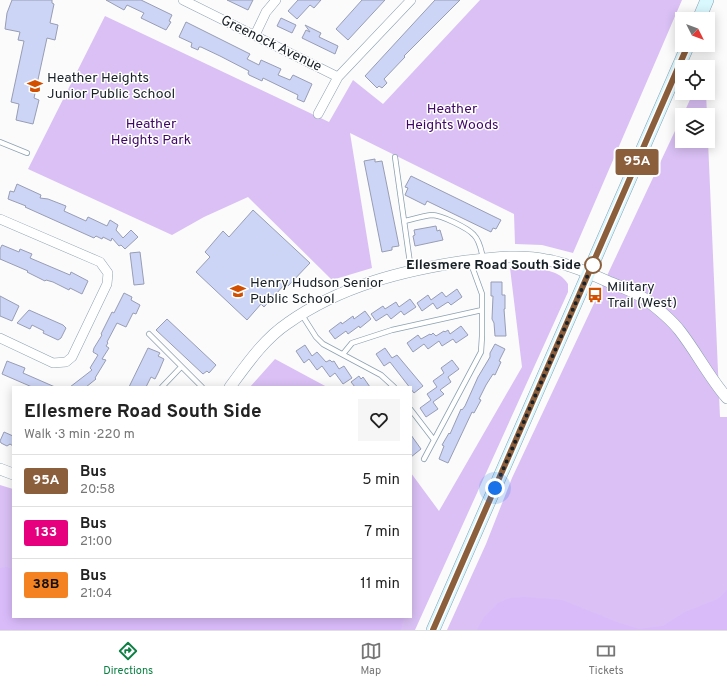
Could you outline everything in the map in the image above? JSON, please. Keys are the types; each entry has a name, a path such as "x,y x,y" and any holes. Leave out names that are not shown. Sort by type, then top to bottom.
{"main road":[{"path":"702,12 707,0"},
{"path":"433,630 590,273 685,52"}],"street":[{"name":"Greenock Avenue","path":"182,0 338,77"},
{"path":"255,35 266,12 276,0"},
{"path":"318,114 338,77 411,0"},
{"path":"0,219 100,262 108,273 107,284 72,357 66,362 53,363 0,338"},
{"path":"231,386 250,360 266,342 286,324 329,299 357,287 411,271 483,259 514,256 540,259 590,273 636,294 669,318 680,330 727,398"},
{"path":"0,469 12,474"}],"lane":[{"path":"0,142 27,153"},
{"path":"395,157 411,271"},
{"path":"405,221 431,215 443,218 475,236 479,242 483,259"},
{"path":"424,459 481,352 482,294 470,261"},
{"path":"343,354 352,343 392,330 482,310"},
{"path":"301,314 319,341 381,375 393,386"},
{"path":"149,334 201,386"},
{"path":"163,386 181,367"},
{"path":"412,411 434,440"}],"green space":[{"path":"480,0 682,0 677,12 675,12 675,16 573,253 542,245 515,244 514,214 350,133 372,268 332,280 248,197 204,217 172,235 28,169 105,16 329,122 353,80 383,104"},
{"path":"690,100 706,100 707,108 686,108"},
{"path":"675,131 675,148 708,148 720,417 727,417 727,630 447,630 486,544 512,478"},
{"path":"510,268 542,269 557,274 563,278 568,284 568,292 415,630 0,630 0,485 12,489 12,618 412,618 412,474 439,511 522,367"},
{"path":"275,359 325,386 251,386"}],"shaded area":[{"path":"7,567 12,569 12,618 404,618 401,630 0,630 0,568"},
{"path":"727,590 727,630 477,630 484,617 498,603 510,598 525,597 562,600 619,623 639,629 663,626 685,612 718,599"}],"building":[{"path":"12,0 52,0 52,3 54,4 50,23 58,25 55,40 47,38 34,98 39,100 33,124 16,120 19,104 11,102 24,41 18,40 20,32 5,29 7,13"},
{"path":"106,0 141,0 172,15 169,21 171,22 166,30 141,18 144,13 127,5 124,10"},
{"path":"227,0 253,0 248,10"},
{"path":"298,0 321,0 314,8 310,5 297,19 288,11"},
{"path":"362,0 385,0 348,40 336,29"},
{"path":"435,0 460,0 404,56 405,57 384,79 387,83 382,88 379,86 377,88 365,76"},
{"path":"281,18 296,25 292,33 277,26"},
{"path":"186,22 250,54 247,59 259,65 261,60 281,69 278,75 290,80 293,75 312,84 304,102 297,99 298,95 263,78 262,81 249,75 249,71 220,56 201,47 199,47 198,50 191,47 192,43 179,37"},
{"path":"305,25 321,33 319,37 338,46 335,54 302,38 306,30 310,32"},
{"path":"375,159 375,162 382,161 399,246 392,247 392,250 382,252 364,161"},
{"path":"411,176 501,220 496,229 493,228 491,232 427,201 425,205 405,195 408,188 405,187"},
{"path":"17,184 41,195 40,198 48,199 66,206 64,211 86,221 88,217 107,226 110,220 118,225 116,230 123,238 131,230 138,237 125,249 121,245 119,246 112,238 111,241 103,237 102,239 96,236 94,238 8,199 10,191 14,192"},
{"path":"253,210 310,263 288,286 285,284 264,307 261,304 247,320 196,272 210,257 205,252 223,231 229,237"},
{"path":"436,226 437,231 440,230 443,240 415,246 413,236 415,235 414,230"},
{"path":"2,245 19,252 20,249 32,254 30,258 70,275 71,272 88,281 82,294 70,288 69,290 53,282 45,281 27,272 28,271 0,259 0,249"},
{"path":"140,252 144,284 134,285 130,253"},
{"path":"491,282 502,282 502,295 505,295 504,309 506,336 495,336 494,323 492,319 493,296 491,296"},
{"path":"457,289 462,297 451,305 448,302 437,309 433,303 422,311 417,303 428,295 431,300 442,292 446,297"},
{"path":"124,293 132,297 131,300 140,305 136,314 133,313 126,327 117,323 107,342 108,343 106,346 109,348 102,359 106,360 95,378 96,379 87,386 71,386 92,370 90,368 98,355 93,352 94,348 102,335 101,334 112,312 114,313"},
{"path":"0,296 19,306 12,321 0,316"},
{"path":"410,299 416,307 404,315 401,311 391,319 387,314 376,321 371,314 383,306 385,309 396,302 399,307"},
{"path":"29,310 63,325 66,328 61,338 58,340 43,333 44,331 32,325 30,329 17,323"},
{"path":"365,311 371,319 360,328 359,326 348,334 346,331 335,339 329,331 341,322 342,324 353,316 354,319"},
{"path":"167,319 216,365 209,373 207,371 203,374 156,330"},
{"path":"461,326 468,335 456,343 453,339 442,346 439,341 428,349 424,344 413,352 407,343 418,335 421,339 433,333 436,336 448,330 450,334"},
{"path":"495,344 505,349 499,361 501,362 495,375 493,374 486,385 479,399 481,400 474,413 472,412 448,463 439,459 444,446 442,445 449,433 450,434 461,409 462,410 465,406"},
{"path":"305,345 312,356 317,352 326,362 330,360 332,362 334,361 339,369 344,366 352,378 343,384 335,373 330,377 322,366 317,370 309,359 304,363 296,351"},
{"path":"148,348 160,353 158,356 164,359 155,379 151,377 146,386 129,386"},
{"path":"385,348 392,358 397,355 423,386 414,393 412,390 412,386 409,386 390,362 384,366 376,354"},
{"path":"452,360 459,369 448,377 451,382 440,390 444,394 433,402 438,409 426,417 420,408 431,400 427,394 437,387 433,381 444,373 441,368"},
{"path":"7,361 25,368 23,373 53,386 30,386 2,374"},
{"path":"359,376 361,379 363,377 369,386 354,386 351,382"},
{"path":"4,432 12,436 12,445 10,444 7,446 0,441"},
{"path":"412,436 421,449 412,456"}],"bus line":[{"name":"95A","path":"433,630 590,273 613,216 685,52"}],"place":[{"name":"Heather Heights Junior Public School","path":"35,86"},
{"name":"Ellesmere Road South Side","path":"593,265"},
{"name":"Henry Hudson Senior Public School","path":"238,291"},
{"name":"Military Trail (West)","path":"595,295"}],"route":[{"path":"495,488 594,261 593,265"}],"park label":[{"name":"Heather Heights Woods","path":"452,118"},
{"name":"Heather Heights Park","path":"151,132"}]}
